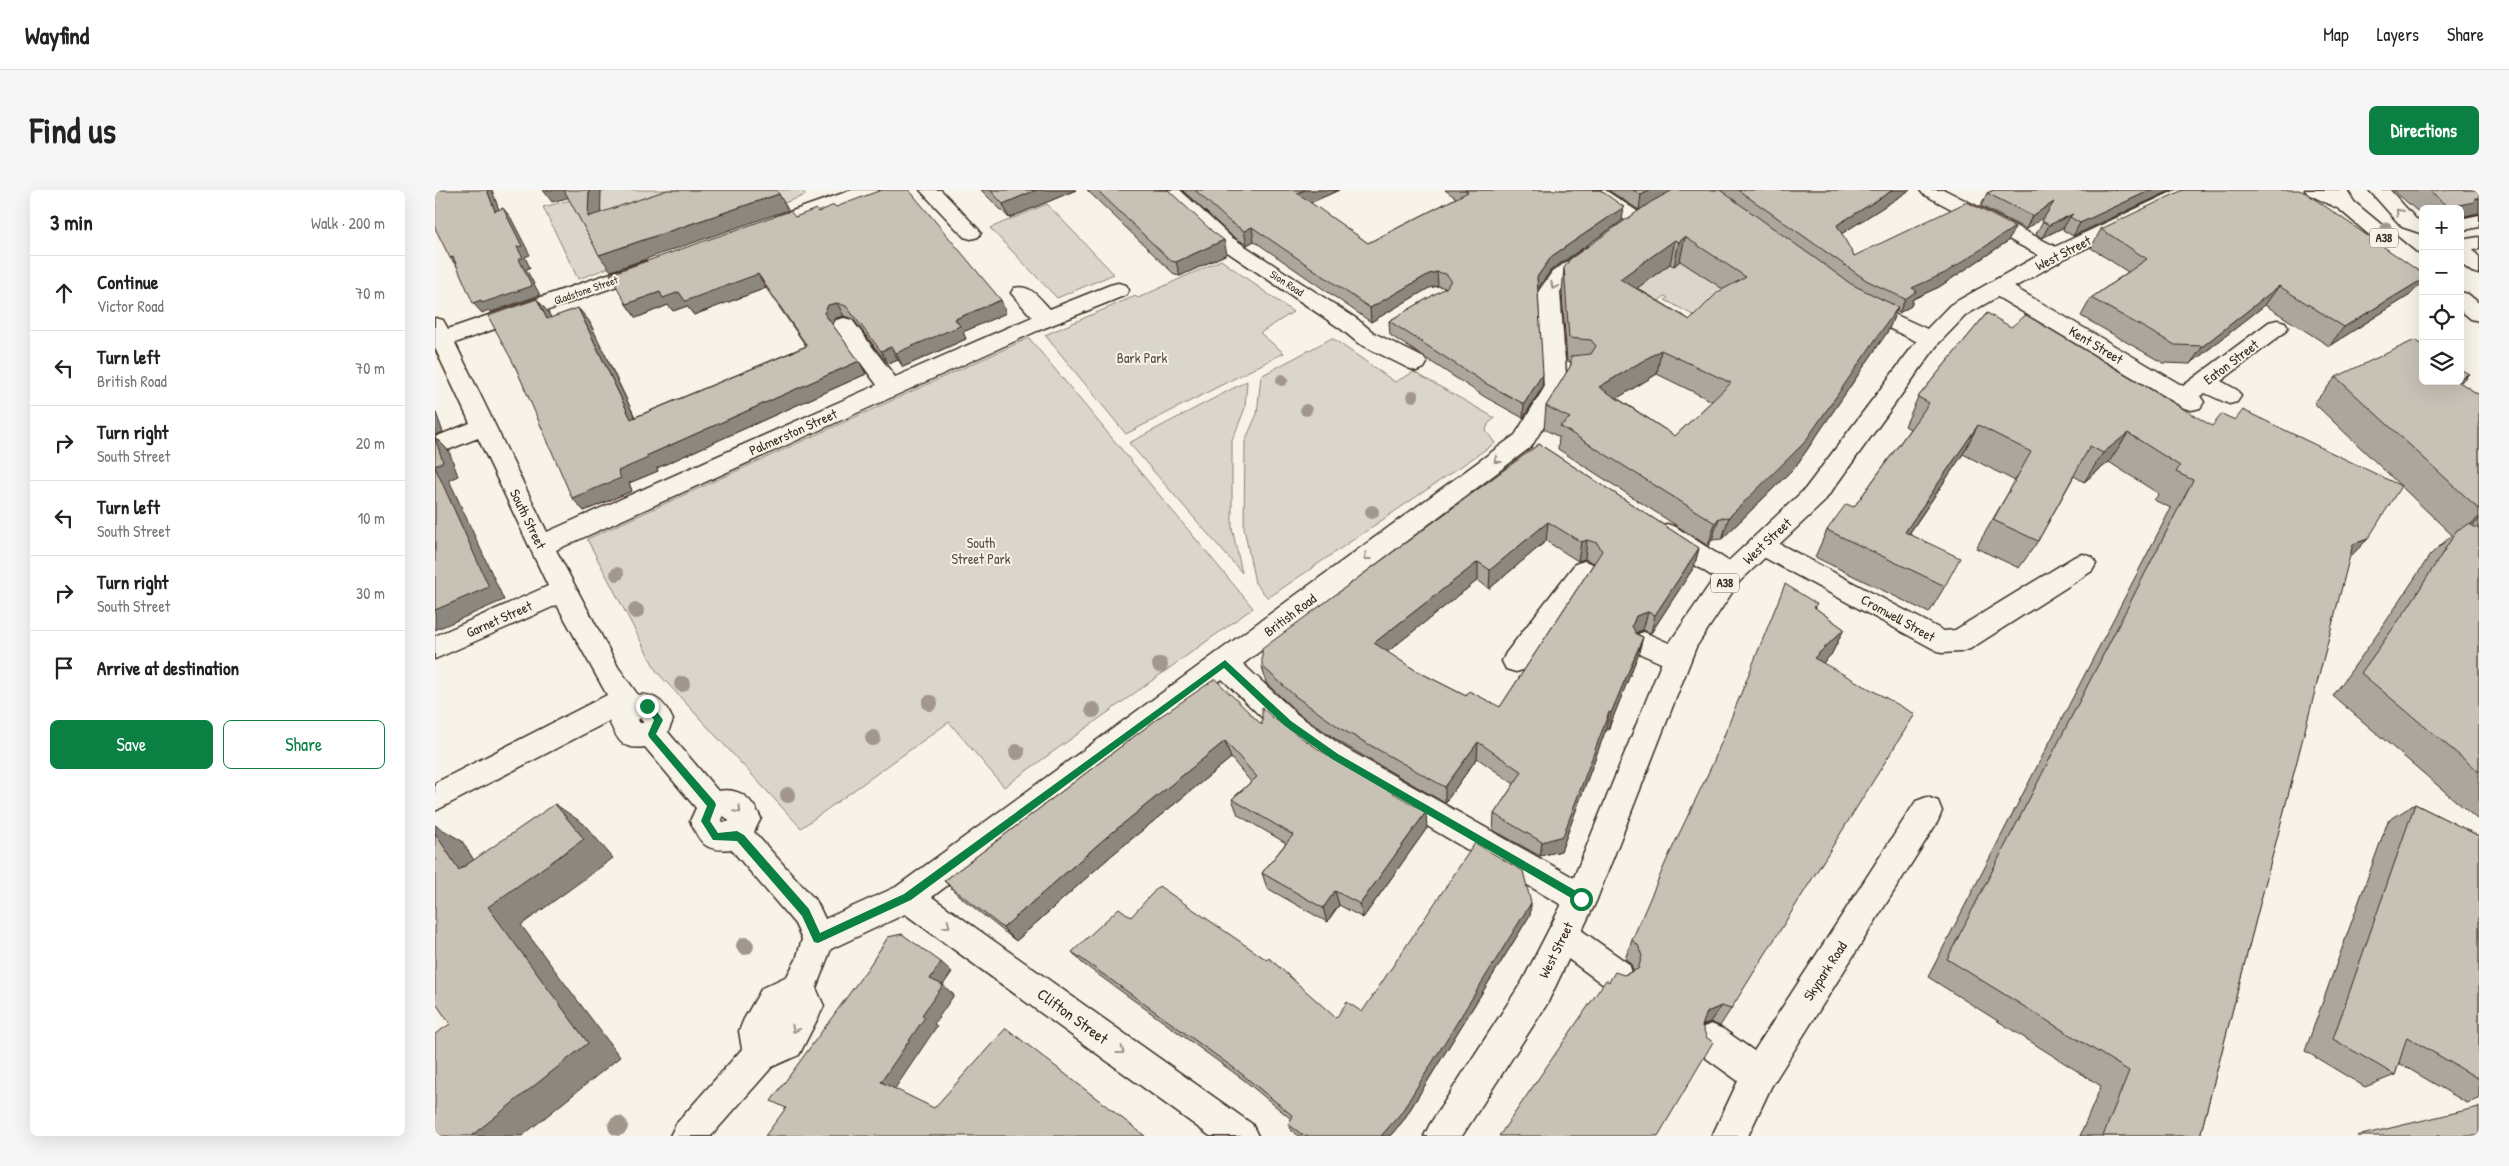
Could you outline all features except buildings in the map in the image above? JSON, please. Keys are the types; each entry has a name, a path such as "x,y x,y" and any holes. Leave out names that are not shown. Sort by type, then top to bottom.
{"main road":[{"path":"811,190 823,207"},
{"path":"768,226 871,190"},
{"path":"930,190 971,233"},
{"name":"Sion Road","path":"1167,190 1223,241 1349,324 1366,338 1416,363"},
{"path":"1592,190 1639,222"},
{"path":"1930,190 2055,256"},
{"name":"West Street","path":"1442,1136 1535,992 1581,899 1684,642 1730,575 1813,496 1930,339 1958,310 2055,256 2192,190"},
{"name":"A38","path":"2315,190 2342,197 2419,266"},
{"path":"2325,190 2342,197"},
{"path":"2379,190 2409,223 2419,227"},
{"name":"British Road","path":"818,939 907,897 1225,664 1531,446 1556,388 1568,370 1549,292 1559,277 1662,208"},
{"path":"2464,224 2479,221"},
{"path":"2479,243 2463,246 2463,254 2479,267"},
{"name":"Gladstone Street","path":"439,332 666,262"},
{"name":"Kent Street","path":"1999,288 2188,400"},
{"name":"Palmerston Street","path":"541,546 1046,318 1118,290"},
{"path":"1022,293 1046,318"},
{"path":"1844,295 1930,339"},
{"path":"2464,302 2479,314"},
{"path":"1366,338 1390,324"},
{"path":"844,325 891,388"},
{"name":"Eaton Street","path":"2188,400 2205,382 2277,327"},
{"name":"South Street","path":"439,332 563,591 608,675 628,703"},
{"path":"2205,382 2229,396"},
{"path":"435,446 483,427"},
{"path":"1647,521 1730,575"},
{"name":"Cromwell Street","path":"1763,545 1941,642 1960,641 2083,564"},
{"path":"1516,662 1565,609 1584,571"},
{"name":"Garnet Street","path":"435,648 563,591"},
{"path":"1644,643 1677,659"},
{"path":"1225,664 1288,724 1335,757 1581,899"},
{"path":"628,703 623,721 633,736 652,734 712,805 705,821 716,837 737,835 806,912 818,939 811,964 799,988 807,1006 787,1043 760,1055 688,1136"},
{"path":"435,798 628,703"},
{"name":"Skypark Road","path":"1730,1136 1759,1075 1927,811"},
{"name":"Clifton Street","path":"907,897 1240,1136"},
{"path":"1563,936 1617,975"},
{"path":"1711,1041 1759,1075"}],"green space":[{"path":"610,190 802,190 806,195 578,279 543,207"},
{"path":"1047,204 1114,274 1057,298 990,228"},
{"path":"1700,246 1730,286 1704,321 1665,300 1668,298 1665,296 1651,307 1629,294 1670,263 1674,266"},
{"name":"Bark Park","path":"1221,260 1293,312 1260,333 1284,353 1126,434 1045,335 1135,296 1138,298"},
{"name":"South Street Park","path":"1029,338 1253,608 1004,787 949,722 801,828 657,672 587,539"},
{"path":"1332,338 1395,382 1414,372 1495,418 1488,424 1486,431 1495,443 1268,598 1255,583 1244,528 1245,441 1257,414 1261,376"},
{"path":"1247,381 1245,408 1232,441 1232,528 1242,573 1129,443"}],"route":[{"path":"647,706 659,720 652,734 691,783 712,805 705,821 716,837 737,835 741,838 806,912 818,939 907,897 1225,664 1288,724 1335,757 1581,899"}]}
